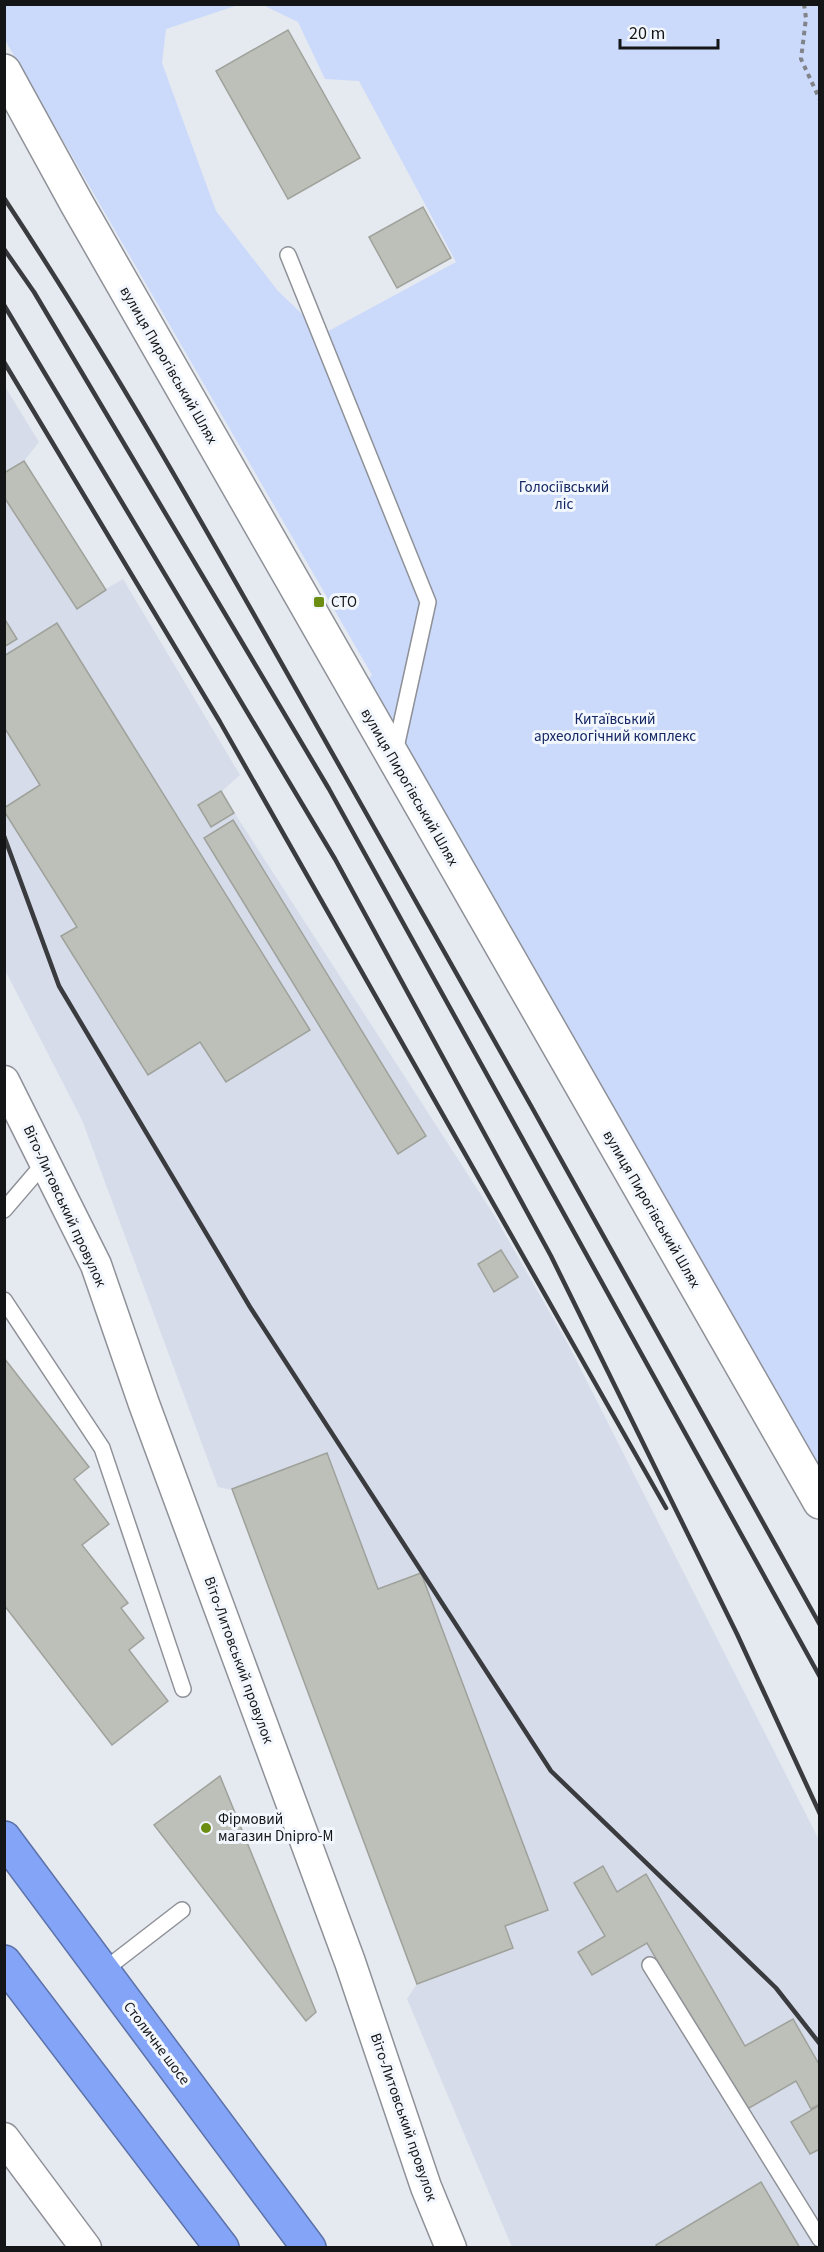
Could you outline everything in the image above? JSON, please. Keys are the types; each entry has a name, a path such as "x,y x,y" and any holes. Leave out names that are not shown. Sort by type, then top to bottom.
{"highway":[{"name":"Столичне шосе","path":"4,1838 309,2247"},
{"path":"4,1962 222,2247"}],"street":[{"name":"вулиця Пирогівський Шлях","path":"4,71 83,214 819,1502"},
{"name":"Віто-Литовський провулок","path":"4,1081 96,1265 144,1404 350,1962 426,2187 452,2247"},
{"path":"4,2138 86,2247"}],"lane":[{"path":"288,255 428,602 394,759"},
{"path":"4,1210 46,1161"},
{"path":"4,1300 102,1448 183,1689"},
{"path":"104,1971 182,1910"},
{"path":"650,1965 819,2239"}],"path":[{"path":"804,4 806,18 801,59 819,100"}],"shaded area":[{"path":"4,385 39,442 24,461 106,589 123,579 240,775 221,792 494,1215 569,1346 819,1840 819,2247 512,2247 407,1999 417,1984 232,1490 218,1487 82,1120 5,970"}],"green space":[{"name":"Голосіївський ліс","path":"4,5 238,5 166,29 162,63 216,211 278,291 323,334 456,262 359,81 325,79 298,22 263,5 819,5 819,1471 355,692 372,675 5,40"}],"building":[{"path":"288,30 360,158 288,199 216,71"},
{"path":"423,207 451,258 397,288 369,237"},
{"path":"24,461 106,590 77,609 4,497 4,473"},
{"path":"4,618 17,639 4,647"},
{"path":"57,623 310,1030 226,1082 200,1042 148,1075 61,936 77,927 4,811 4,808 40,785 4,727 4,656"},
{"path":"221,791 234,813 211,827 198,805"},
{"path":"233,820 426,1136 398,1154 204,838"},
{"path":"501,1250 518,1277 494,1292 478,1264"},
{"path":"4,1358 89,1467 74,1479 109,1524 82,1545 128,1603 121,1608 144,1638 129,1650 168,1701 112,1745 4,1605"},
{"path":"327,1453 378,1589 421,1573 548,1910 505,1926 513,1948 417,1984 232,1489"},
{"path":"220,1776 316,2012 306,2021 154,1825"},
{"path":"603,1866 617,1892 646,1874 745,2046 793,2019 820,2066 820,2104 811,2109 796,2081 744,2111 647,1943 592,1975 578,1952 605,1936 574,1883"},
{"path":"820,2105 820,2149 810,2154 791,2122"},
{"path":"761,2182 800,2248 658,2248 656,2245"}],"railway":[{"path":"4,198 94,339 221,556 820,1625"},
{"path":"4,249 34,292 329,789 820,1677"},
{"path":"4,305 335,859 551,1256 737,1634 820,1814"},
{"path":"4,362 220,722 666,1508"},
{"path":"4,836 59,986 250,1307 551,1771 776,1988 820,2044"}],"place":[{"name":"СТО","path":"319,602"},
{"name":"Фірмовий магазин Dnipro-M","path":"206,1828"}],"park label":[{"name":"Китаївський археологічний комплекс","path":"615,728"}]}
